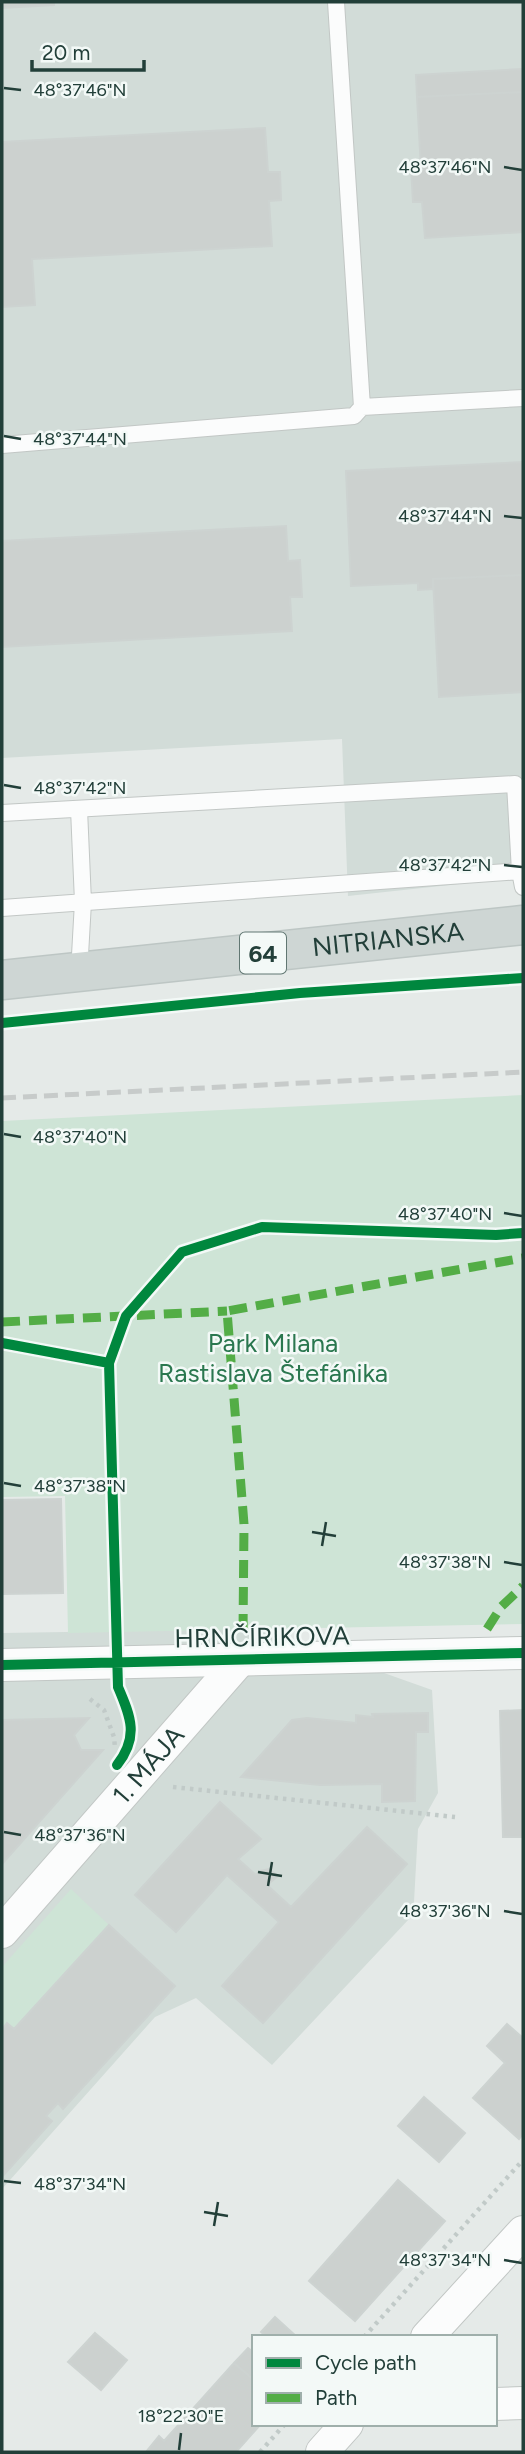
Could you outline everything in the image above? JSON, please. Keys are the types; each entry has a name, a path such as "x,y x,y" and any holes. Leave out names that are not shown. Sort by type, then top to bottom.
{"main road":[{"name":"NITRIANSKA","path":"2,980 523,925"}],"street":[{"name":"HRNČÍRIKOVA","path":"2,1665 523,1653"},
{"name":"1. MÁJA","path":"2,1932 240,1660"},
{"path":"429,2335 523,2232"},
{"path":"497,2404 523,2403"},
{"path":"322,2452 345,2426"}],"lane":[{"path":"2,445 354,416 362,407 337,2"},
{"path":"362,407 523,398"},
{"path":"2,813 519,777 521,879 2,908"},
{"path":"79,809 83,902 79,973"}],"path":[{"path":"80,1692 104,1710 114,1737 116,1756"},
{"path":"169,1787 455,1817"},
{"path":"366,2335 523,2160"},
{"path":"260,2452 283,2426"}],"shaded area":[{"path":"2,2 523,2 523,877 348,896 342,739 2,758"},
{"path":"260,1629 432,1690 438,1793 418,1829 414,1902 409,1919 272,2065 196,1998 155,2017 2,2189 2,1633"}],"green space":[{"name":"Park Milana Rastislava Štefánika","path":"523,1095 523,1624 68,1633 65,1496 2,1497 2,1121"},
{"path":"71,1889 109,1925 14,2029 7,2023 2,2026 2,1967"}],"building":[{"path":"2,2 54,2 54,5 2,8"},
{"path":"521,69 522,92 417,97 416,75"},
{"path":"522,92 523,232 425,238 422,202 413,202 411,167 421,168 417,97"},
{"path":"265,128 268,172 280,172 281,200 269,201 272,246 32,259 35,305 2,307 2,142"},
{"path":"523,462 523,575 433,579 433,589 418,590 418,583 351,586 346,471"},
{"path":"286,526 288,561 300,560 302,597 290,597 292,631 2,647 2,541"},
{"path":"523,575 523,692 439,697 433,579"},
{"path":"61,1499 63,1593 2,1594 2,1500"},
{"path":"523,1710 523,1837 503,1837 500,1711"},
{"path":"428,1713 428,1732 416,1732 415,1801 382,1802 382,1784 320,1785 241,1777 292,1720 307,1718 356,1723 356,1715 373,1717 372,1714"},
{"path":"89,1718 74,1735 81,1750 103,1750 2,1864 2,1720"},
{"path":"220,1802 261,1839 238,1859 256,1875 269,1869 278,1876 267,1885 291,1907 367,1827 407,1864 263,2023 222,1986 279,1922 227,1875 176,1932 135,1895"},
{"path":"109,1925 175,1986 63,2109 58,2103 46,2116 52,2121 2,2177 2,2030 7,2023 14,2029"},
{"path":"507,2024 523,2038 523,2134 519,2139 473,2098 505,2063 487,2046"},
{"path":"424,2097 465,2133 439,2162 398,2126"},
{"path":"398,2180 445,2221 355,2321 309,2281"},
{"path":"275,2317 295,2335 265,2335 261,2332"},
{"path":"95,2333 127,2360 101,2390 68,2362"},
{"path":"248,2348 252,2351 252,2378 234,2363"},
{"path":"234,2363 252,2378 252,2426 259,2426 236,2452 146,2452 159,2436 164,2441"}],"railway":[{"path":"2,1098 523,1072"}],"marked path":[{"path":"243,1632 244,1524 227,1311 523,1258"},
{"path":"2,1322 227,1311"},
{"path":"487,1629 501,1607 523,1586"}],"cycle path":[{"path":"2,1023 300,993 523,978"},
{"path":"117,1765 128,1745 131,1727 118,1687 109,1363 126,1316 182,1252 262,1227 496,1235 523,1233"},
{"path":"2,1343 109,1363"},
{"path":"2,1665 523,1653"}]}
